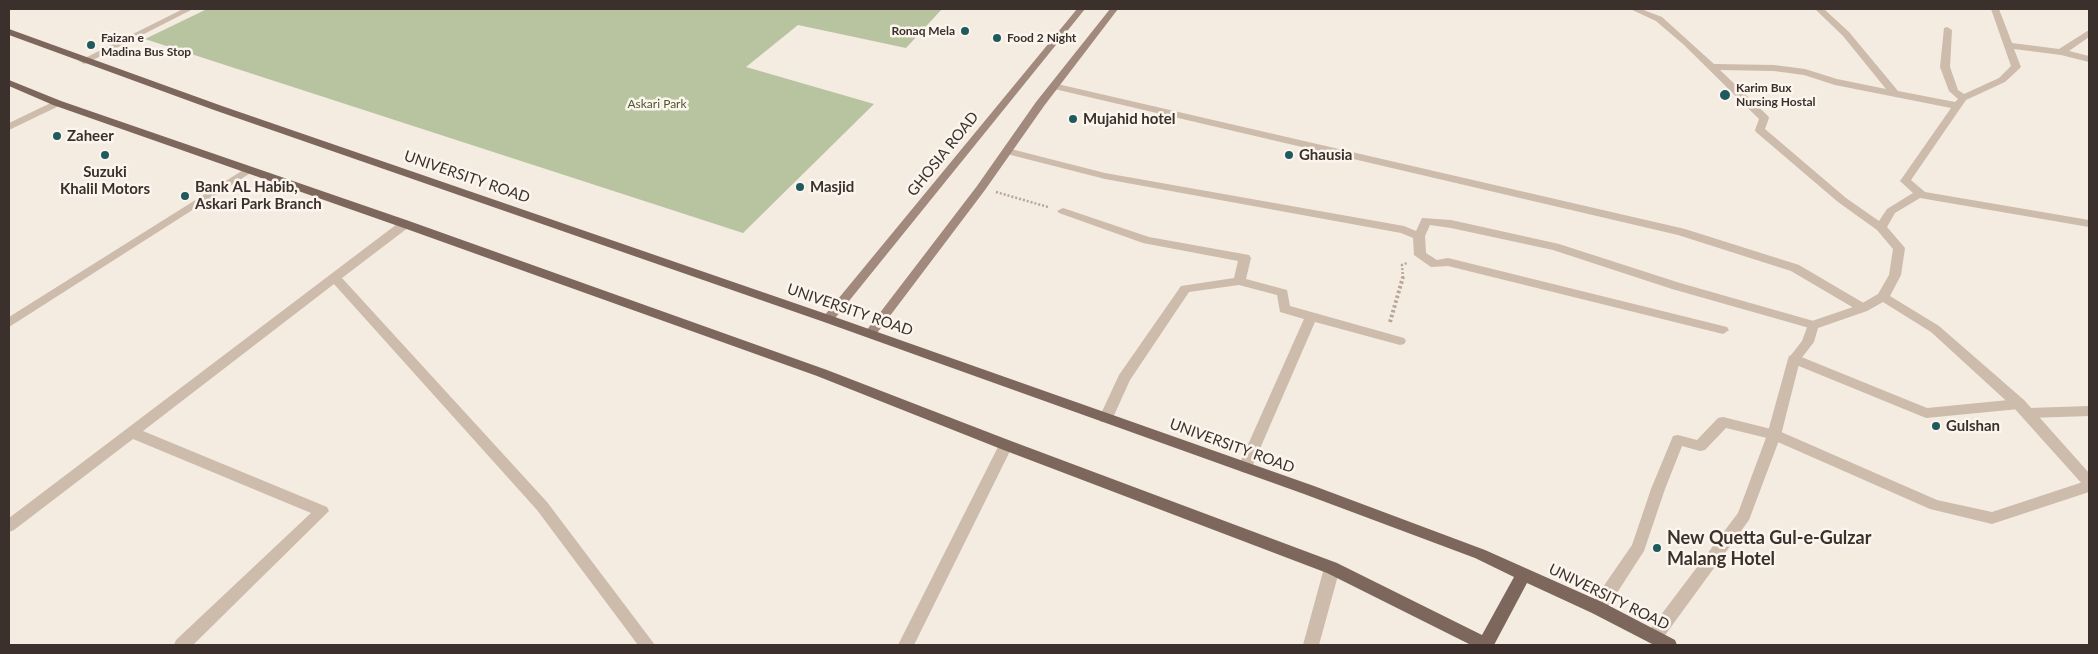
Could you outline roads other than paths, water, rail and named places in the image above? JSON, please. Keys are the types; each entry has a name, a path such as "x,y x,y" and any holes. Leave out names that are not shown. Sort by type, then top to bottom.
{"main road":[{"name":"GHOSIA ROAD","path":"828,319 1080,9"},
{"path":"870,334 981,188 1053,86 1114,9"},
{"name":"UNIVERSITY ROAD","path":"9,32 84,61 828,319 1245,467 1480,554 1598,608 1670,645"},
{"path":"9,83 57,103 405,224 822,373 1006,445 1332,568 1485,645 1524,574"}],"street":[{"path":"84,61 188,9"},
{"path":"1634,9 1660,19 1712,66 1764,118 1760,130 1842,200 1881,227 1898,248 1895,275 1883,298 1863,308 1813,325 1676,286 1554,247 1452,224 1426,221 1419,236 1420,255 1435,264 1448,262 1724,330"},
{"path":"1819,9 1846,34 1894,93"},
{"path":"1922,194 1905,181 1960,102 2002,80 2016,67 1995,9"},
{"path":"1947,30 1945,67 1960,102"},
{"path":"2061,52 2089,33"},
{"path":"2008,45 2061,52 2089,59"},
{"path":"1712,66 1774,68 1805,72 1835,82 1894,93 1960,102"},
{"path":"1053,86 1682,232 1795,268 1863,308"},
{"path":"9,127 57,103"},
{"path":"1007,151 1106,176 1404,230 1419,236"},
{"path":"9,323 248,170"},
{"path":"1881,227 1891,210 1918,194 2089,224"},
{"path":"1063,211 1147,240 1245,258 1239,281"},
{"path":"9,526 405,224"},
{"path":"335,278 542,506 647,645"},
{"path":"1106,418 1124,378 1185,288 1239,281 1283,293 1284,309 1348,325 1400,341"},
{"path":"1883,298 1935,329 2024,408 2089,482"},
{"path":"1245,467 1310,317"},
{"path":"1654,637 1744,516 1774,435 1794,359 1808,342 1813,325"},
{"path":"1794,359 1926,412 2024,408 2089,411"},
{"path":"1598,608 1639,547 1658,489 1678,440 1700,446 1723,422 1774,435 1935,505 1992,518 2089,486"},
{"path":"132,432 322,511 182,645"},
{"path":"906,645 1006,445"},
{"path":"1311,645 1332,568"}],"place":[{"name":"Ronaq Mela","path":"965,31"},
{"name":"Food 2 Night","path":"997,38"},
{"name":"Faizan e Madina Bus Stop","path":"91,45"},
{"name":"Karim Bux Nursing Hostal","path":"1725,95"},
{"name":"Mujahid hotel","path":"1073,119"},
{"name":"Zaheer","path":"57,136"},
{"name":"Suzuki Khalil Motors","path":"105,155"},
{"name":"Ghausia","path":"1289,155"},
{"name":"Masjid","path":"800,187"},
{"name":"Bank AL Habib, Askari Park Branch","path":"185,196"},
{"name":"Gulshan","path":"1936,426"},
{"name":"New Quetta Gul-e-Gulzar Malang Hotel","path":"1657,548"}],"park label":[{"name":"Askari Park","path":"657,104"}]}
